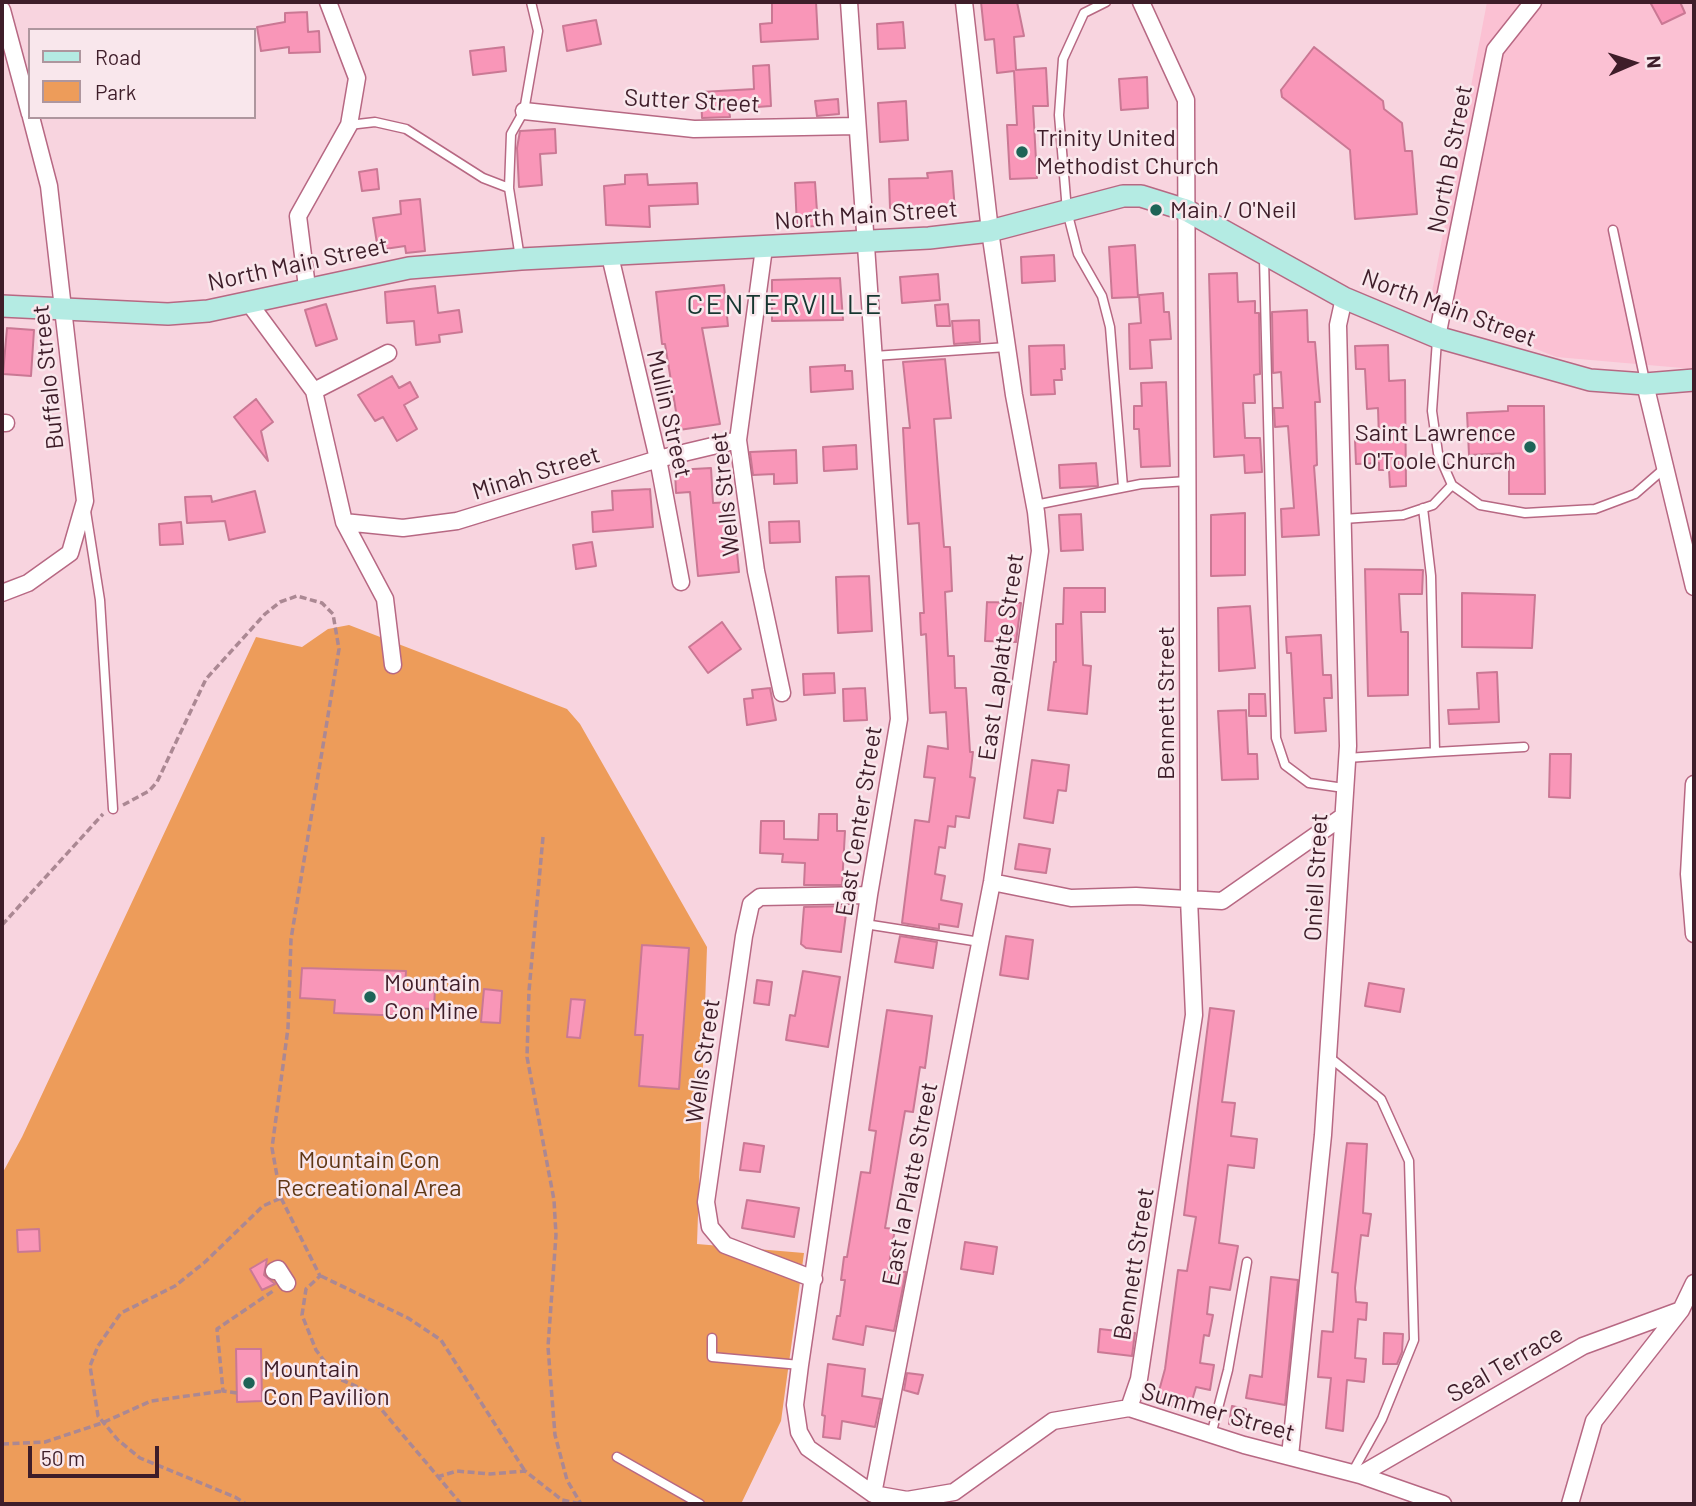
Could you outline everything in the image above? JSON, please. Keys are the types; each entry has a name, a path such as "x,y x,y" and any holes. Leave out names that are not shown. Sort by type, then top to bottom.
{"main road":[{"name":"North Main Street","path":"2,306 169,314 249,303 307,287 409,268 521,259 863,242 990,231 1123,196 1158,199 1186,209 1344,298 1437,337 1590,380 1645,384 1694,380"}],"street":[{"path":"307,287 298,216 349,125 357,78 328,2"},
{"name":"East Center Street","path":"795,1405 869,895 898,719 863,242 849,2"},
{"name":"East Laplatte Street","path":"964,2 990,231 1035,505 1040,551 992,882"},
{"name":"Bennett Street","path":"1129,1408 1139,1379 1194,1015 1189,899 1186,100 1140,2"},
{"name":"North B Street","path":"1437,337 1496,50 1533,2"},
{"name":"Buffalo Street","path":"2,10 28,108"},
{"name":"Sutter Street","path":"524,111 694,129 857,126"},
{"name":"Buffalo Street","path":"2,593 28,583 70,553 85,501 49,186 31,119"},
{"name":"Wells Street","path":"764,248 738,440 756,571 782,693"},
{"name":"Mullin Street","path":"610,256 658,459 681,582"},
{"name":"Oniell Street","path":"1290,1456 1328,1056 1347,758 1338,326 1344,298"},
{"path":"249,303 314,391 344,522 385,599 393,665"},
{"path":"314,391 388,353"},
{"path":"1645,384 1694,587"},
{"name":"Minah Street","path":"344,522 402,528 457,521 658,459 738,440"},
{"path":"1694,784 1689,874 1694,934"},
{"path":"992,882 1071,898 1222,901 1342,817"},
{"name":"East la Platte Street","path":"873,1494 992,882"},
{"name":"Wells Street","path":"814,1279 725,1245 709,1227 706,1202 738,976 751,904 760,897 869,895"},
{"path":"274,1271 278,1269 287,1283"},
{"path":"1570,1504 1594,1421 1681,1310 1694,1283"},
{"name":"Seal Terrace","path":"1356,1474 1583,1346 1681,1310"},
{"name":"Summer Street","path":"795,1405 799,1432 808,1448 873,1494 908,1500 954,1492 1053,1421 1129,1408 1211,1435 1356,1474 1443,1504"}],"lane":[{"path":"521,259 509,188 510,134 524,111 538,32 531,2"},
{"path":"1106,2 1084,13 1063,59 1059,115 1067,211 1077,254 1102,296 1110,327 1123,487"},
{"path":"349,125 375,122 406,129 483,178 509,188"},
{"path":"1613,230 1645,384"},
{"path":"1264,254 1276,738 1285,765 1309,783 1344,788"},
{"path":"1437,337 1432,411 1438,453 1452,485 1480,505 1525,513 1595,509 1635,494 1666,467"},
{"path":"872,357 1007,347"},
{"path":"1035,505 1123,487 1188,481"},
{"path":"1342,519 1403,515 1433,505 1452,485"},
{"path":"85,501 100,600 113,809"},
{"path":"1423,508 1431,576 1435,752"},
{"path":"1347,758 1524,747"},
{"path":"865,924 980,942"},
{"path":"1328,1056 1381,1098 1409,1161 1413,1340 1382,1419 1356,1474"},
{"path":"1211,1435 1228,1370 1247,1262"},
{"path":"712,1339 712,1357 800,1364"},
{"path":"617,1457 700,1504"}],"path":[{"path":"2,925 47,879 96,821 113,809 134,801 157,782 206,679 265,614 280,602 297,596 322,603 333,614 338,630 338,662 291,939 288,1028 272,1147 281,1198 320,1276 408,1318 441,1340 525,1471 562,1500 581,1504"},
{"path":"543,837 529,990 527,1056 555,1223 548,1347 555,1435 567,1480 581,1504"},
{"path":"246,1504 140,1458 102,1423 95,1408 90,1366 98,1346 121,1313 175,1286 205,1262 263,1206 281,1198"},
{"path":"320,1276 306,1289 302,1315 316,1350 337,1378"},
{"path":"223,1391 217,1329 287,1283 306,1289"},
{"path":"261,1374 337,1378 365,1390 461,1504"},
{"path":"2,1444 45,1442 102,1423 152,1401 223,1391 237,1393"},
{"path":"438,1476 457,1471 490,1474 525,1471"}],"shaded area":[{"path":"1487,2 1694,2 1694,369 1556,357 1462,319 1431,297"}],"green space":[{"name":"Mountain Con Recreational Area","path":"349,625 567,709 580,724 707,947 697,1244 804,1253 781,1421 741,1504 2,1504 2,1174 22,1137 256,637 302,647 328,629"}],"building":[{"path":"772,2 816,2 818,39 761,42 760,24 772,23"},
{"path":"981,2 1017,2 1024,36 1014,37 1016,70 1046,68 1048,106 1033,106 1037,178 1010,179 1007,125 1017,125 1014,71 997,73 994,39 985,40"},
{"path":"1650,2 1680,2 1685,13 1662,24"},
{"path":"307,12 308,32 319,31 320,52 289,53 289,47 261,51 257,27 285,22 285,13"},
{"path":"596,20 601,44 567,51 563,26"},
{"path":"903,22 905,48 878,49 877,24"},
{"path":"504,47 506,71 473,75 470,51"},
{"path":"1314,47 1383,101 1384,109 1402,123 1405,151 1412,151 1417,214 1355,219 1350,150 1282,97 1281,90"},
{"path":"769,65 771,106 729,109 730,117 702,118 701,92 754,89 753,66"},
{"path":"1147,77 1148,108 1121,110 1119,79"},
{"path":"838,99 839,114 817,116 815,101"},
{"path":"906,101 908,140 880,142 878,103"},
{"path":"555,129 556,153 540,154 542,185 519,187 517,148 520,131"},
{"path":"377,169 379,189 362,191 359,172"},
{"path":"952,171 955,211 930,212 930,207 890,208 889,179 928,178 927,173"},
{"path":"647,174 648,185 697,183 698,204 649,206 650,227 606,225 604,186 625,184 625,175"},
{"path":"815,182 818,226 797,227 795,183"},
{"path":"420,199 425,251 406,253 405,246 378,250 373,218 401,214 400,201"},
{"path":"1135,245 1138,297 1112,298 1109,247"},
{"path":"1054,255 1055,281 1022,283 1021,257"},
{"path":"1237,273 1238,302 1255,301 1255,313 1259,313 1260,374 1254,375 1255,403 1243,403 1245,438 1260,438 1262,472 1245,473 1244,455 1214,457 1209,274"},
{"path":"938,274 940,300 902,303 900,277"},
{"path":"840,278 843,320 772,321 772,280"},
{"path":"724,285 728,326 702,328 720,424 679,430 665,344 662,344 656,292"},
{"path":"435,286 438,313 459,310 462,332 439,335 440,342 416,345 414,321 387,323 385,292"},
{"path":"1163,293 1164,312 1169,312 1171,339 1150,340 1152,368 1130,369 1129,324 1141,323 1139,295"},
{"path":"326,304 337,339 316,346 305,310"},
{"path":"948,304 950,326 937,326 935,305"},
{"path":"1307,310 1308,342 1315,342 1320,402 1315,402 1317,465 1314,466 1319,535 1282,537 1281,509 1294,508 1288,426 1275,427 1274,408 1283,408 1281,372 1273,373 1272,312"},
{"path":"979,320 980,342 954,344 952,321"},
{"path":"7,328 34,330 31,376 3,374"},
{"path":"1064,345 1065,369 1061,369 1062,380 1054,380 1055,394 1031,395 1029,346"},
{"path":"1388,345 1389,381 1405,380 1406,486 1390,487 1389,470 1379,470 1379,463 1356,464 1355,440 1379,439 1378,408 1367,409 1365,369 1356,369 1355,346"},
{"path":"945,359 951,418 934,419 944,547 950,547 952,591 945,592 948,656 954,656 955,688 966,688 970,752 973,752 970,777 975,778 969,818 956,816 955,827 948,826 945,848 939,847 935,874 945,876 941,900 962,904 958,927 939,924 939,929 902,923 915,820 929,822 935,778 924,777 928,746 948,749 946,712 930,713 926,634 921,635 920,613 924,613 919,523 908,524 903,428 910,428 903,362"},
{"path":"845,365 845,371 852,371 853,389 811,392 810,367"},
{"path":"392,376 399,388 410,382 418,397 404,405 417,429 397,441 383,417 375,421 358,395"},
{"path":"1166,382 1170,466 1141,467 1139,429 1134,429 1134,406 1142,406 1141,383"},
{"path":"256,399 273,422 261,431 268,461 234,417"},
{"path":"1508,406 1544,406 1545,494 1509,494 1509,453 1469,455 1467,413 1508,411"},
{"path":"856,445 857,469 824,471 823,447"},
{"path":"796,450 797,483 774,484 774,474 753,475 750,452"},
{"path":"1096,463 1098,486 1060,488 1059,465"},
{"path":"711,468 713,503 732,502 739,572 698,576 690,492 676,493 675,470"},
{"path":"650,489 653,527 593,532 592,512 613,510 612,491"},
{"path":"255,491 265,532 229,540 225,521 187,523 185,497 211,496 212,502"},
{"path":"1245,513 1245,575 1211,576 1211,515"},
{"path":"1081,514 1083,550 1061,551 1059,515"},
{"path":"799,521 800,542 770,543 769,522"},
{"path":"181,522 183,544 160,545 159,524"},
{"path":"592,542 596,566 576,569 573,545"},
{"path":"1365,569 1423,570 1422,594 1399,594 1401,632 1408,632 1408,695 1368,696"},
{"path":"869,576 872,631 838,633 836,577"},
{"path":"1064,588 1105,588 1105,612 1081,612 1083,665 1091,666 1087,714 1048,710 1056,662 1056,624 1063,624"},
{"path":"1462,593 1535,595 1532,648 1462,647"},
{"path":"987,602 1021,603 1016,642 985,641"},
{"path":"1250,606 1255,668 1219,671 1218,608"},
{"path":"722,622 741,649 708,673 689,647"},
{"path":"1321,635 1323,675 1331,675 1332,698 1324,698 1326,731 1295,733 1291,653 1287,653 1286,637"},
{"path":"1497,672 1499,722 1449,724 1448,710 1479,709 1477,673"},
{"path":"834,673 835,693 804,695 803,674"},
{"path":"770,688 776,720 747,725 744,699 753,698 752,690"},
{"path":"865,688 867,720 844,721 843,689"},
{"path":"1249,694 1265,694 1266,716 1249,716"},
{"path":"1246,710 1248,754 1257,754 1258,779 1222,780 1218,711"},
{"path":"1550,754 1571,754 1570,798 1549,797"},
{"path":"1032,760 1069,765 1066,791 1058,790 1053,823 1024,818"},
{"path":"819,814 837,814 837,831 845,831 842,885 804,885 805,863 782,862 783,854 760,853 761,821 784,821 784,839 818,840"},
{"path":"1019,844 1050,849 1046,873 1015,869"},
{"path":"847,906 841,952 806,948 801,944 804,907"},
{"path":"900,936 937,942 933,968 895,962"},
{"path":"1006,936 1033,940 1028,979 1000,975"},
{"path":"642,945 689,948 679,1089 639,1086 643,1035 635,1035"},
{"name":"Mountain Con Mine","path":"302,968 406,971 405,987 435,988 434,1009 404,1008 404,1016 334,1013 335,1000 300,998"},
{"path":"803,971 840,977 828,1047 786,1040 790,1015 795,1016"},
{"path":"757,980 772,982 769,1005 754,1003"},
{"path":"1369,983 1404,989 1400,1012 1365,1006"},
{"path":"484,989 502,991 500,1023 481,1022"},
{"path":"571,999 585,1000 580,1038 567,1037"},
{"path":"1210,1008 1234,1011 1222,1102 1235,1103 1231,1136 1257,1139 1254,1168 1228,1165 1219,1243 1238,1246 1230,1290 1210,1287 1207,1314 1213,1315 1209,1336 1204,1335 1200,1363 1214,1365 1210,1390 1196,1387 1189,1411 1156,1402 1165,1369 1178,1270 1187,1271 1196,1217 1184,1215"},
{"path":"887,1010 932,1016 925,1068 920,1067 913,1112 905,1111 885,1228 895,1229 888,1270 906,1272 894,1331 866,1326 863,1345 833,1339 837,1316 840,1316 845,1280 841,1280 844,1257 847,1257 861,1172 870,1173 876,1131 869,1130"},
{"path":"744,1143 764,1146 760,1172 740,1170"},
{"path":"1347,1143 1367,1144 1363,1213 1371,1214 1368,1236 1361,1235 1355,1288 1356,1302 1367,1303 1366,1320 1358,1319 1355,1358 1366,1359 1364,1382 1347,1380 1343,1431 1326,1428 1331,1378 1318,1377 1322,1331 1333,1332 1338,1273 1332,1272"},
{"path":"747,1200 799,1208 794,1237 742,1228"},
{"path":"39,1229 40,1251 18,1252 17,1230"},
{"path":"965,1242 997,1247 993,1274 961,1269"},
{"path":"267,1259 264,1275 275,1284 262,1290 250,1269"},
{"path":"1271,1277 1298,1280 1285,1405 1246,1398 1250,1375 1262,1377"},
{"path":"1100,1329 1135,1333 1132,1356 1098,1352"},
{"path":"1384,1333 1403,1334 1402,1352 1397,1364 1383,1364"},
{"name":"Mountain Con Pavilion","path":"236,1349 261,1349 262,1401 237,1402"},
{"path":"828,1364 865,1369 862,1396 881,1399 875,1427 842,1421 840,1439 823,1437 825,1416 822,1415"},
{"path":"907,1373 923,1375 918,1394 904,1390"},
{"path":"1232,1406 1246,1409 1243,1427 1229,1424"}],"place":[{"name":"Trinity United Methodist Church","path":"1022,152"},
{"name":"Main / O'Neil","path":"1156,210"},
{"name":"Saint Lawrence O'Toole Church","path":"1530,447"},
{"name":"Mountain Con Mine","path":"370,997"},
{"name":"Mountain Con Pavilion","path":"249,1383"}],"district":[{"name":"CENTERVILLE","path":"785,305"}]}
